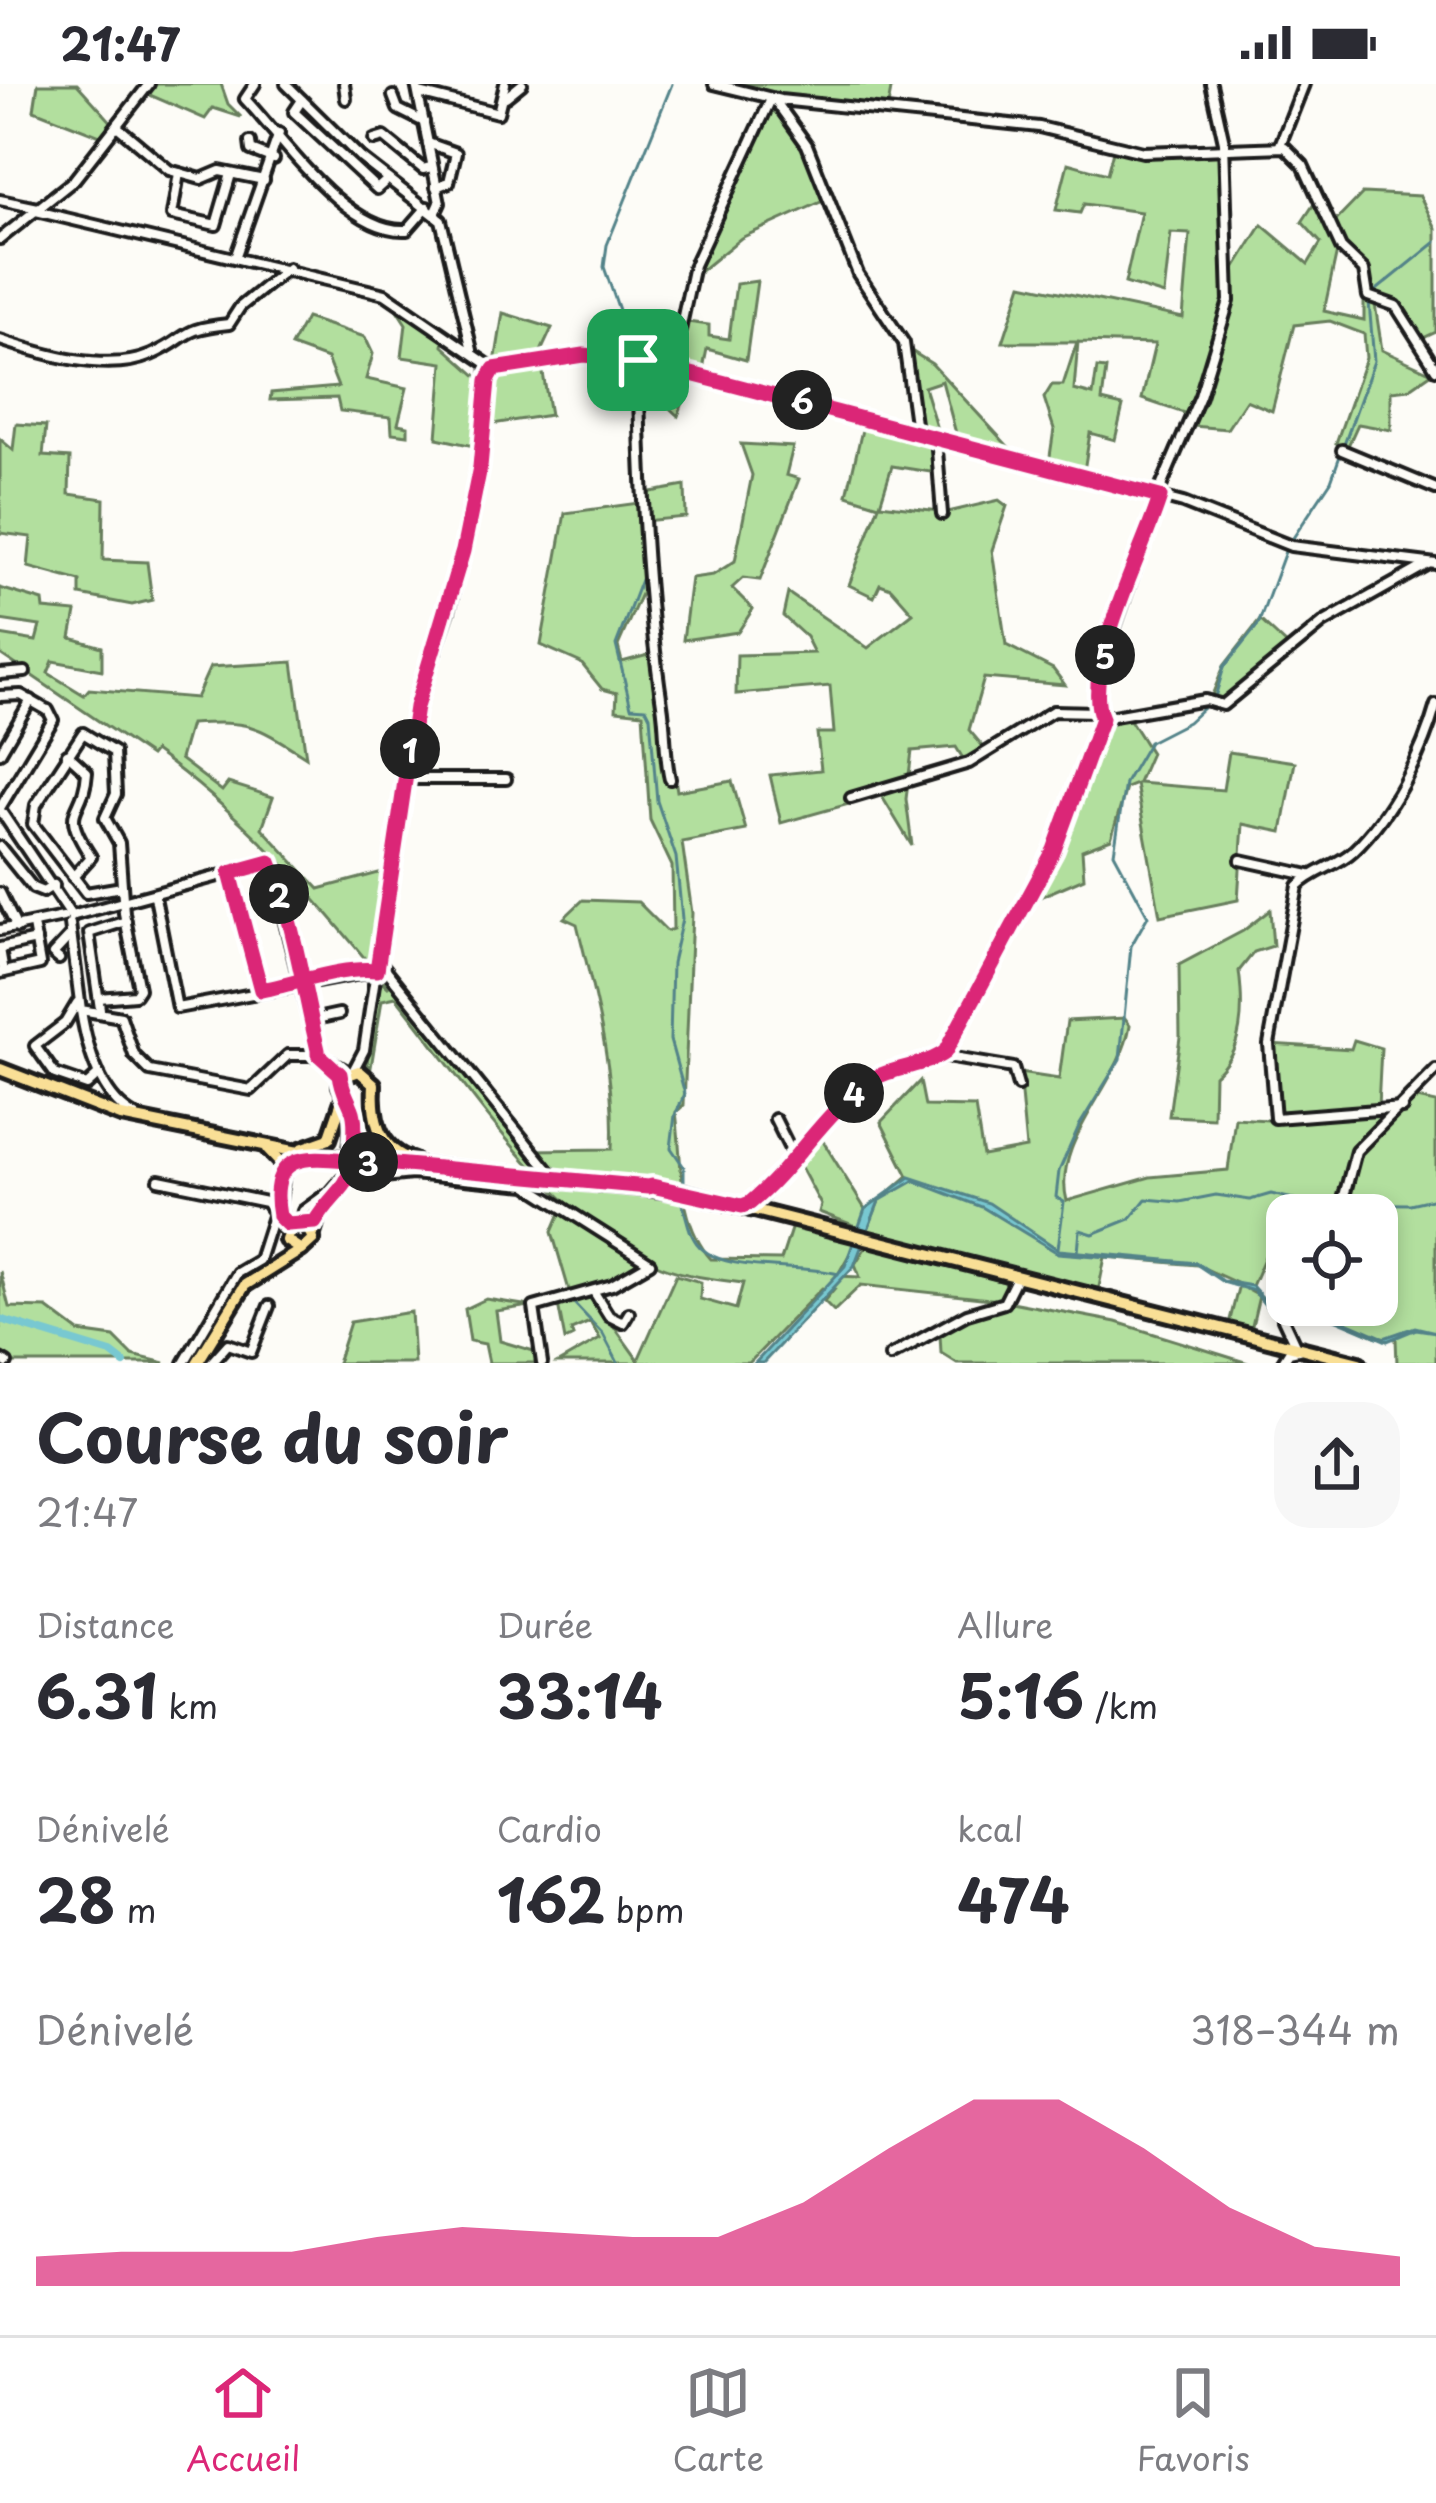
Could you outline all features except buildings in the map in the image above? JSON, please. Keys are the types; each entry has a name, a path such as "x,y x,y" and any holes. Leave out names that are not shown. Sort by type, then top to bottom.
{"main road":[{"path":"0,1069 147,1121 373,1162"},
{"path":"202,1362 245,1285 286,1259 299,1232 347,1178 354,1123 374,1084 369,1075 348,1075 346,1100 335,1130 320,1146 302,1149 246,1142"},
{"path":"346,1100 368,1101"},
{"path":"346,1100 354,1123"},
{"path":"368,1101 383,1140 403,1157 500,1173"},
{"path":"246,1142 278,1155 279,1216 299,1232"},
{"path":"280,1181 287,1166 301,1157 373,1162 648,1187 812,1225"},
{"path":"748,1208 1359,1363"}],"street":[{"path":"0,239 74,180 149,84"},
{"path":"255,84 245,98 280,133 306,169 380,230 407,230 440,203 418,88 501,112 505,84"},
{"path":"286,84 361,158 431,210 447,232 469,345"},
{"path":"344,84 346,98"},
{"path":"505,97 522,84"},
{"path":"714,84 772,99 973,116 1143,152 1279,146 1303,165 1336,240 1364,270 1370,298 1396,306 1436,369"},
{"path":"941,1056 1054,850 1101,716 1095,701 1100,670 1159,496 1200,396 1229,302 1223,149 1211,84"},
{"path":"1279,146 1304,84"},
{"path":"393,96 398,109 424,122"},
{"path":"672,367 694,266 772,99"},
{"path":"772,99 806,145 858,274 904,343 916,431"},
{"path":"302,100 294,112 351,170 376,189 388,179"},
{"path":"118,127 179,173 264,180"},
{"path":"235,258 280,133"},
{"path":"374,140 384,136 422,169 431,167"},
{"path":"250,142 251,150 274,159"},
{"path":"428,143 456,153 449,182 436,187"},
{"path":"351,170 361,158"},
{"path":"179,173 172,215 214,225 221,218 231,174"},
{"path":"0,200 385,294 469,345 491,367"},
{"path":"0,340 27,351 120,362 152,355 192,327 229,324 240,307 288,268"},
{"path":"491,367 584,355 672,367 1159,496 1288,545 1413,566 1433,564"},
{"path":"638,360 650,641 670,779"},
{"path":"369,1075 364,1050 416,707 448,611 476,488 491,367"},
{"path":"936,437 942,514"},
{"path":"1342,450 1436,490"},
{"path":"851,798 969,763 1053,711 1101,716 1210,702 1223,705 1323,623 1413,566"},
{"path":"0,674 25,672"},
{"path":"0,696 31,700 50,712 0,809 13,834 54,885 67,918 80,998 77,1010 65,1023 36,1042 52,1072 87,1085 100,1074"},
{"path":"0,752 31,700"},
{"path":"1402,1108 1275,1118 1269,1044 1291,904 1298,886 1348,856 1364,838 1397,793 1436,705"},
{"path":"122,887 89,894 33,824 36,805 82,733 124,758"},
{"path":"114,752 116,791 105,818 119,843 123,904 139,991 100,1004 90,932 126,921"},
{"path":"67,754 87,772 72,812 75,835 91,857 73,877"},
{"path":"406,779 506,779"},
{"path":"13,834 33,824"},
{"path":"0,847 33,888 43,892 54,885"},
{"path":"1241,860 1311,875"},
{"path":"0,930 123,904 270,862 318,1054"},
{"path":"140,899 228,873"},
{"path":"228,873 261,990"},
{"path":"0,893 17,928"},
{"path":"155,897 177,1008 378,966"},
{"path":"33,925 36,940 40,964 2,973 0,948 36,940"},
{"path":"59,959 53,954 70,935"},
{"path":"378,966 549,1171"},
{"path":"77,1010 121,1017 134,1055 159,1074 251,1090 280,1058 318,1054 348,1075 364,1050"},
{"path":"77,1010 100,1074 117,1105 147,1121"},
{"path":"311,1020 339,1014"},
{"path":"65,1023 84,1025"},
{"path":"748,1208 793,1155 868,1082 896,1066 941,1056 1013,1068 1018,1086"},
{"path":"1344,1194 1356,1150 1436,1070"},
{"path":"775,1119 793,1155"},
{"path":"347,1178 412,1174 527,1185 650,1263 637,1275 594,1292 534,1307 542,1363"},
{"path":"159,1180 266,1202 274,1213 257,1263 233,1280 184,1363"},
{"path":"764,1192 759,1206 773,1214"},
{"path":"267,1238 299,1232 303,1211 325,1195"},
{"path":"890,1356 967,1314 1004,1303 1017,1277"},
{"path":"594,1292 616,1321 623,1323 628,1313"},
{"path":"202,1362 228,1344 251,1352 269,1306"},
{"path":"1282,1363 1298,1348 1290,1326"}],"green space":[{"path":"38,84 77,84 115,126 105,138 34,110"},
{"path":"152,84 221,84 228,104 241,117 213,108 205,119 145,93"},
{"path":"724,84 892,84 888,106 780,97"},
{"path":"771,105 805,147 823,201 741,238 697,274"},
{"path":"1114,147 1149,156 1222,152 1225,310 1187,414 1142,399 1155,344 1078,342 1074,390 1093,395 1097,368 1106,369 1102,401 1123,406 1115,440 1090,433 1084,471 1049,463 1054,429 1044,398 1052,385 1063,385 1077,342 1003,342 1022,284 1183,318 1190,234 1171,233 1164,295 1125,283 1141,212 1084,204 1080,213 1056,210 1068,163 1107,174"},
{"path":"1363,193 1420,196 1436,228 1436,332 1421,339 1397,303 1374,297 1366,268 1341,243 1332,225"},
{"path":"1316,201 1337,251 1324,311 1364,320 1364,296 1375,304 1382,350 1432,373 1409,389 1391,391 1391,430 1358,424 1347,448 1336,443 1366,358 1364,334 1330,321 1294,325 1272,411 1246,400 1227,429 1192,426 1231,313 1232,273 1262,225 1308,264 1321,243 1302,222"},
{"path":"757,281 746,360 707,349 702,374 675,367 687,322 709,325 709,336 729,339 736,284"},
{"path":"391,301 445,334 443,346 481,380 478,447 437,438 443,363 402,357 406,324"},
{"path":"503,313 552,328 537,360 495,363"},
{"path":"306,318 365,337 373,354 366,379 407,388 398,424 408,426 408,435 392,433 391,417 340,411 337,398 270,400 271,393 338,387 327,359 291,346"},
{"path":"908,349 932,364 1016,455 958,441 942,381 924,387 939,436 918,429"},
{"path":"630,363 692,379 678,416 663,402 632,406"},
{"path":"542,367 550,415 486,425 493,376"},
{"path":"864,421 939,442 943,474 892,466 880,504 948,512 999,500 1007,506 992,550 1006,645 1053,669 1065,685 984,678 969,730 986,750 964,760 956,747 912,751 906,799 912,846 881,795 781,823 770,775 821,770 817,733 834,733 830,686 736,694 737,655 814,653 806,637 783,616 788,593 868,648 913,613 891,588 880,584 874,597 849,585 879,505 847,495"},
{"path":"16,424 46,426 43,456 70,458 69,494 104,499 103,560 147,562 152,600 132,605 80,595 80,581 28,567 31,537 0,533 0,439 13,450"},
{"path":"741,444 793,447 786,475 799,479 760,580 743,578 732,588 753,609 738,632 683,640 691,578 713,575 735,561 752,475"},
{"path":"685,486 686,517 643,521 644,587 618,646 622,662 656,653 677,791 732,781 746,830 682,842 692,913 684,1105 676,1112 683,1190 692,1227 711,1259 781,1260 792,1226 858,1239 837,1276 860,1277 855,1264 869,1242 1011,1284 999,1300 861,1285 834,1311 824,1301 834,1289 822,1288 749,1363 558,1363 600,1339 590,1322 571,1330 573,1336 565,1340 558,1304 591,1295 571,1297 552,1232 561,1211 651,1266 637,1278 592,1296 638,1360 676,1275 701,1282 700,1299 736,1309 743,1283 663,1267 612,1239 576,1211 511,1144 396,997 382,1000 371,1067 367,1064 378,978 389,988 308,892 220,804 154,751 150,756 0,654 0,635 36,641 40,626 0,620 0,588 43,601 44,609 76,612 71,638 102,647 102,670 53,661 48,673 84,695 89,689 196,698 210,667 293,662 306,757 252,727 211,723 190,724 180,759 222,791 228,783 273,797 262,828 319,889 386,871 371,953 531,1150 612,1149 611,1092 597,1007 577,924 564,918 583,900 638,902 667,931 673,929 672,866 650,820 643,713 616,710 617,693 602,689 581,663 541,645 565,513 639,503 639,494"},
{"path":"1260,620 1288,646 1222,703 1210,700 1224,666"},
{"path":"1125,712 1151,753 1138,783 1223,790 1229,752 1295,762 1282,832 1243,824 1238,900 1160,916 1136,784 1126,788 1111,839 1082,850 1084,878 1033,900 1056,854 1105,719"},
{"path":"1270,910 1273,946 1254,952 1239,971 1240,1028 1231,1054 1214,1075 1213,1118 1169,1116 1180,1037 1179,965 1243,931"},
{"path":"1125,1018 1130,1025 1114,1069 1069,1156 1067,1201 1150,1177 1228,1170 1235,1118 1302,1122 1394,1111 1353,1148 1341,1194 1266,1194 1266,1254 1252,1286 1239,1285 1259,1296 1251,1330 1229,1324 1239,1284 1197,1265 1105,1257 1098,1292 866,1234 879,1201 908,1176 881,1122 920,1081 925,1106 975,1107 983,1156 1026,1148 1019,1073 1059,1079 1067,1021"},
{"path":"1354,1040 1381,1048 1378,1107 1280,1117 1275,1112 1270,1044 1351,1049"},
{"path":"1417,1099 1436,1103 1436,1363 1397,1363 1396,1339 1353,1326 1398,1326 1398,1194 1346,1194 1358,1152"},
{"path":"816,1130 865,1209 859,1234 851,1233 853,1225 819,1212 821,1205 795,1156"},
{"path":"0,1271 9,1307 47,1308 79,1332 114,1337 132,1355 165,1363 0,1363"},
{"path":"486,1299 530,1306 496,1311 500,1341 537,1352 540,1363 489,1363 485,1344 470,1341 465,1309"},
{"path":"1011,1302 1116,1322 1248,1363 957,1363 941,1353 940,1334 967,1314"},
{"path":"411,1312 414,1363 337,1363 350,1322"}],"water":[{"path":"910,1177 989,1203 1059,1250 1197,1263 1223,1281 1252,1286 1266,1306 1254,1291 1223,1282 1196,1264 1058,1253 982,1207 914,1181 879,1201 854,1266 763,1363 755,1363 845,1266 865,1209"},
{"path":"1352,1326 1384,1338 1415,1327 1436,1332 1416,1329 1387,1341"}],"waterway":[{"path":"635,356 604,267 607,245 672,84"},
{"path":"1373,293 1436,242"},
{"path":"1291,541 1331,481 1374,361 1369,302"},
{"path":"634,363 635,377"},
{"path":"1058,1248 1064,1202 1056,1197 1059,1171 1079,1126 1120,1059 1131,946 1148,916 1114,853 1125,783 1149,742 1188,722 1215,697 1224,667 1258,625 1286,549"},
{"path":"644,572 616,645 631,707 646,708 650,716 657,801 676,857 682,919 672,963 670,1040 685,1094 675,1115 671,1148 684,1167 684,1186"},
{"path":"1078,1252 1080,1230 1093,1234 1130,1219 1146,1199 1180,1202 1216,1195 1250,1200 1271,1194 1311,1203 1410,1204 1436,1198"},
{"path":"681,1202 694,1239 720,1259 838,1274"},
{"path":"572,1301 603,1334 618,1363"},
{"path":"0,1319 111,1353 124,1363"}],"route":[{"path":"638,360 614,354 584,355 494,369 488,380 480,467 463,551 416,707 377,970 362,969 301,982 261,990 230,873 270,862 292,942 301,982 318,1050 318,1054 340,1074 343,1098 353,1111 354,1123 352,1140 348,1175 346,1181 322,1205 315,1222 284,1223 279,1216 279,1185 290,1164 305,1156 333,1160 356,1162 652,1186 742,1206 750,1203 815,1128 855,1092 896,1066 945,1052 1054,850 1093,731 1102,718 1095,701 1100,670 1160,497 638,360"}]}
